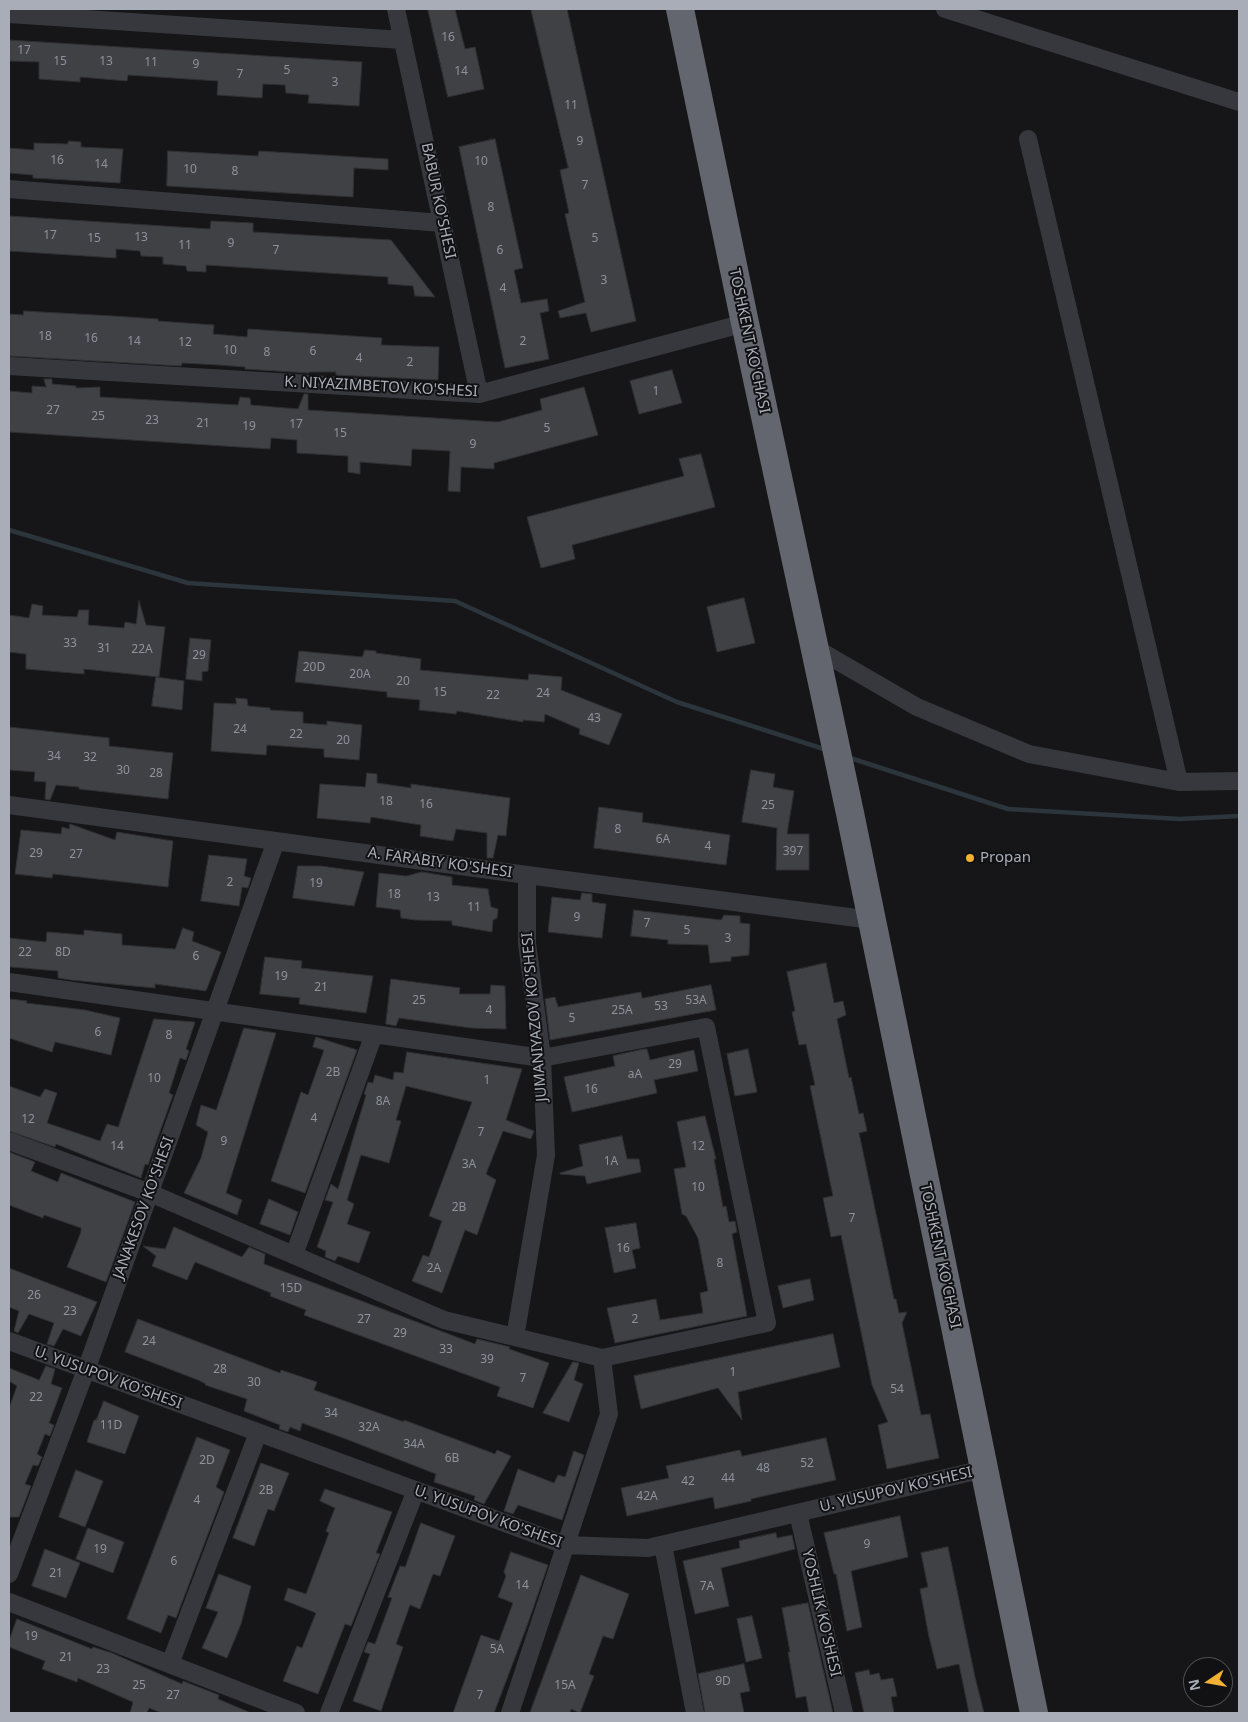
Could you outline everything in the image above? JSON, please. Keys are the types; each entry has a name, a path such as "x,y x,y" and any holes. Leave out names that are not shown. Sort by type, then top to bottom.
{"highway":[{"name":"TOSHKENT KO'CHASI","path":"680,9 847,798 1034,1713"}],"street":[{"name":"BABUR KO'SHESI","path":"396,9 479,394"},
{"path":"944,9 1239,102"},
{"path":"9,14 403,40"},
{"path":"1028,139 1179,782"},
{"path":"9,189 442,223"},
{"name":"K. NIYAZIMBETOV KO'SHESI","path":"9,366 479,394 745,323"},
{"path":"818,660 917,707 1029,754 1179,782 1239,781"},
{"name":"A. FARABIY KO'SHESI","path":"9,805 872,920"},
{"name":"JANAKESOV KO'SHESI","path":"9,1574 86,1370 276,841"},
{"name":"JUMANIYAZOV KO'SHESI","path":"515,1337 546,1155 542,1058 527,943 527,875"},
{"path":"9,982 542,1058 706,1027 766,1323 602,1358 444,1320 150,1193 9,1141"},
{"path":"294,1255 374,1034"},
{"name":"U. YUSUPOV KO'SHESI","path":"9,1341 565,1545 648,1548 984,1469"},
{"path":"510,1713 609,1414 602,1358"},
{"path":"170,1664 258,1433"},
{"path":"329,1713 416,1490"},
{"name":"YOSHLIK KO'SHESI","path":"798,1513 844,1713"},
{"path":"663,1545 695,1713"},
{"path":"9,1602 296,1713"}],"building":[{"path":"428,9 455,9 465,49 475,47 484,89 448,97"},
{"path":"531,9 567,9 636,321 591,332 586,313 560,318 558,311 585,302 565,214 569,213 560,170 568,168"},
{"path":"9,40 362,62 359,106 308,103 309,95 286,93 285,85 263,84 262,98 217,95 218,81 128,75 127,81 80,77 80,82 39,79 39,62 9,61"},
{"path":"495,139 523,268 514,270 521,303 547,299 549,311 540,313 549,359 505,368 459,147"},
{"path":"69,141 81,142 81,147 123,149 120,183 33,178 33,175 9,173 9,148 34,150 34,143 67,144"},
{"path":"168,151 258,156 259,151 388,159 388,170 354,168 353,197 167,186"},
{"path":"9,216 210,229 211,221 253,223 253,232 391,240 435,297 415,296 413,286 388,284 388,277 206,265 206,272 187,271 186,266 163,264 163,257 141,256 140,251 116,249 116,258 9,251"},
{"path":"24,311 158,319 158,321 214,325 213,334 247,337 248,329 382,338 381,345 439,347 438,380 336,375 336,372 309,373 245,369 245,367 219,365 182,363 181,366 9,356 9,314 23,315"},
{"path":"672,370 682,403 639,414 630,381"},
{"path":"44,379 52,379 52,384 76,386 76,388 100,387 100,397 238,405 240,397 250,398 251,405 298,409 304,394 308,394 308,410 498,422 542,410 540,399 584,387 598,435 494,463 494,469 461,467 460,492 448,491 450,451 412,449 411,466 360,462 360,474 348,472 348,456 297,453 297,440 271,438 270,449 9,432 9,391 32,393 32,386 46,387"},
{"path":"701,454 715,507 572,545 575,559 541,568 527,517 684,476 679,459"},
{"path":"744,598 755,643 717,652 707,607"},
{"path":"139,601 146,625 165,627 159,677 84,669 84,674 26,669 26,654 9,652 9,615 29,618 32,604 43,606 42,615 77,617 79,610 89,610 88,625 124,628 125,622 136,624"},
{"path":"190,638 211,640 208,671 202,672 202,681 186,679"},
{"path":"365,650 421,659 420,670 528,680 529,674 562,677 561,690 622,714 609,745 579,734 580,729 545,714 544,722 523,720 523,722 457,711 456,714 419,710 420,700 387,697 387,692 295,682 299,651 362,657"},
{"path":"156,677 184,681 182,710 152,706"},
{"path":"236,698 247,699 248,706 270,708 270,710 303,712 303,723 327,725 327,721 362,725 359,760 324,757 324,749 267,745 266,755 211,751 214,703 236,704"},
{"path":"9,727 109,738 109,746 173,753 168,799 56,785 50,800 45,799 46,782 34,781 35,772 9,770"},
{"path":"751,770 775,774 773,787 794,791 787,834 809,834 809,870 776,870 777,828 742,822"},
{"path":"367,773 377,774 377,783 411,788 411,784 510,798 506,836 498,835 493,858 487,858 487,833 456,829 453,841 420,836 421,825 371,817 370,823 317,818 320,784 365,787"},
{"path":"599,807 643,813 642,822 730,835 726,865 594,848"},
{"path":"70,824 115,840 117,832 173,841 168,887 53,874 52,878 15,874 21,830 61,834 62,827 69,829"},
{"path":"209,855 247,859 244,876 251,878 248,888 242,887 239,906 201,901"},
{"path":"298,866 321,866 364,872 354,906 293,898"},
{"path":"422,872 452,877 452,885 488,889 491,907 498,909 497,918 493,920 492,932 452,925 452,921 401,918 400,910 376,907 379,873 406,876"},
{"path":"582,893 592,894 592,902 606,904 602,938 548,932 552,897 580,900"},
{"path":"634,910 721,920 724,915 740,916 740,923 750,924 749,955 731,957 731,961 710,963 708,945 668,944 668,940 631,936"},
{"path":"183,928 194,932 192,941 221,952 206,991 155,984 155,988 71,980 58,978 58,971 9,966 9,938 46,942 47,932 84,935 84,930 122,934 122,945 175,949"},
{"path":"265,957 302,961 301,968 373,976 366,1013 299,1004 300,998 260,994"},
{"path":"826,963 834,1003 843,1001 846,1015 837,1019 849,1078 851,1077 859,1114 863,1113 867,1131 859,1133 894,1299 896,1299 899,1313 907,1312 902,1323 921,1415 930,1414 939,1458 887,1469 878,1425 888,1422 872,1385 841,1235 831,1237 823,1198 833,1196 810,1086 815,1085 806,1044 799,1045 792,1012 795,1011 787,972"},
{"path":"391,979 460,988 459,994 490,994 491,985 505,986 506,1029 471,1028 399,1018 396,1026 386,1024"},
{"path":"711,985 716,1010 550,1040 545,999 555,997 558,1007 641,992 642,998"},
{"path":"9,999 27,1001 26,1003 85,1010 120,1018 111,1055 55,1042 52,1052 9,1038"},
{"path":"154,1019 195,1022 186,1049 189,1051 186,1060 180,1058 169,1093 173,1095 148,1165 145,1164 141,1178 56,1144 55,1147 9,1131 9,1086 40,1097 45,1089 57,1093 47,1123 100,1141 107,1124 118,1127"},
{"path":"244,1028 276,1033 226,1193 242,1200 237,1215 184,1193 201,1158 208,1132 196,1125 201,1105 216,1110"},
{"path":"316,1037 357,1050 305,1193 271,1181 301,1092 308,1095 324,1050 313,1047"},
{"path":"647,1049 650,1060 694,1050 698,1071 654,1080 657,1093 572,1112 564,1077 615,1066 613,1056"},
{"path":"748,1049 757,1092 735,1096 727,1054"},
{"path":"407,1052 522,1069 506,1120 534,1131 531,1139 503,1131 486,1174 496,1180 477,1235 465,1230 442,1293 412,1281 423,1255 429,1257 442,1221 429,1216 472,1102 406,1086 396,1120 401,1121 389,1163 361,1155 347,1200 354,1204 347,1224 370,1232 359,1263 338,1256 335,1261 325,1257 326,1251 317,1247 333,1202 325,1200 331,1184 338,1189 366,1095 364,1094 368,1082 373,1083 375,1075 393,1080 394,1072 403,1073"},
{"path":"705,1116 716,1159 714,1159 723,1207 726,1206 729,1222 735,1221 737,1232 732,1234 747,1316 615,1343 607,1308 656,1299 660,1320 703,1313 700,1293 708,1291 698,1238 686,1216 682,1214 674,1169 686,1167 677,1122"},
{"path":"622,1136 627,1159 639,1159 641,1172 587,1184 585,1176 560,1174 583,1166 579,1145"},
{"path":"9,1152 35,1162 31,1171 58,1182 61,1173 135,1202 106,1282 67,1267 81,1228 44,1215 43,1218 9,1205"},
{"path":"269,1199 298,1212 290,1235 260,1224"},
{"path":"636,1223 640,1248 632,1250 636,1268 614,1273 605,1228"},
{"path":"174,1227 242,1257 249,1247 265,1254 264,1264 475,1344 477,1339 510,1347 509,1349 549,1363 533,1408 497,1396 500,1387 304,1315 306,1310 270,1296 271,1293 195,1262 187,1280 152,1266 156,1256 143,1246 165,1249"},
{"path":"9,1268 97,1302 81,1336 63,1329 54,1346 47,1344 54,1323 29,1314 18,1333 14,1331 19,1311 9,1307"},
{"path":"810,1279 814,1300 783,1308 778,1286"},
{"path":"138,1319 280,1373 281,1370 317,1382 314,1390 404,1422 404,1420 495,1454 497,1450 511,1456 484,1504 474,1500 475,1496 434,1482 436,1474 346,1439 302,1423 300,1431 290,1427 288,1432 279,1429 280,1425 244,1411 247,1399 205,1385 198,1380 125,1352"},
{"path":"833,1334 840,1367 738,1392 742,1420 718,1388 641,1409 634,1376"},
{"path":"573,1362 579,1363 574,1380 583,1384 569,1422 543,1413"},
{"path":"46,1366 55,1369 51,1384 62,1388 49,1423 54,1425 50,1436 45,1434 37,1454 42,1457 38,1466 33,1465 25,1484 31,1486 19,1517 9,1517 9,1408 17,1386 9,1381 9,1368 39,1380"},
{"path":"104,1401 139,1416 125,1454 87,1442 94,1420 96,1420"},
{"path":"197,1437 230,1450 216,1487 224,1492 176,1618 168,1615 161,1633 127,1619"},
{"path":"826,1438 836,1480 715,1509 713,1497 627,1516 621,1488 669,1478 666,1466 740,1450 742,1456"},
{"path":"574,1451 584,1455 562,1520 518,1505 513,1514 504,1511 518,1469 554,1483 558,1475 565,1477"},
{"path":"261,1463 289,1473 274,1511 268,1509 254,1546 233,1538"},
{"path":"76,1470 103,1481 85,1527 59,1517"},
{"path":"325,1489 392,1512 376,1553 380,1554 351,1626 345,1624 318,1694 283,1681 297,1646 302,1648 316,1613 284,1600 288,1588 306,1594 329,1533 326,1531 335,1508 320,1501"},
{"path":"900,1516 908,1557 851,1571 862,1627 847,1631 836,1574 834,1574 824,1533"},
{"path":"421,1523 455,1536 440,1576 433,1574 420,1609 410,1605 396,1644 403,1647 381,1711 353,1701 370,1654 364,1652 368,1642 375,1644 392,1598 388,1597 400,1566 405,1567"},
{"path":"88,1528 124,1542 113,1573 76,1559"},
{"path":"776,1533 777,1538 792,1535 795,1549 721,1568 729,1606 695,1614 683,1561 740,1548 739,1541"},
{"path":"948,1547 984,1713 969,1713 959,1664 937,1669 929,1637 920,1589 928,1587 921,1553"},
{"path":"45,1549 80,1563 66,1598 32,1586"},
{"path":"511,1552 548,1565 528,1623 494,1713 453,1713 481,1635 499,1641 513,1603 498,1597 506,1576 504,1572"},
{"path":"219,1574 251,1586 241,1624 227,1658 202,1648 218,1612 206,1608"},
{"path":"581,1575 629,1594 613,1639 603,1636 589,1674 594,1676 580,1713 571,1709 570,1713 530,1713"},
{"path":"808,1603 833,1713 809,1713 806,1696 796,1698 782,1608"},
{"path":"752,1616 762,1658 746,1662 737,1619"},
{"path":"17,1619 92,1649 93,1647 112,1653 182,1684 183,1681 219,1695 218,1699 251,1713 162,1713 149,1708 147,1713 130,1713 133,1702 78,1678 77,1682 42,1669 45,1661 9,1647 9,1641"},
{"path":"744,1664 750,1691 740,1693 744,1713 705,1713 698,1674"},
{"path":"869,1670 870,1675 879,1673 881,1680 893,1678 897,1696 891,1697 894,1713 864,1713 855,1673"}],"waterway":[{"path":"9,530 188,583 455,601 677,702 827,750"},
{"path":"847,757 1008,809 1180,819 1239,816"}],"place":[{"name":"Propan","path":"970,858"}]}
